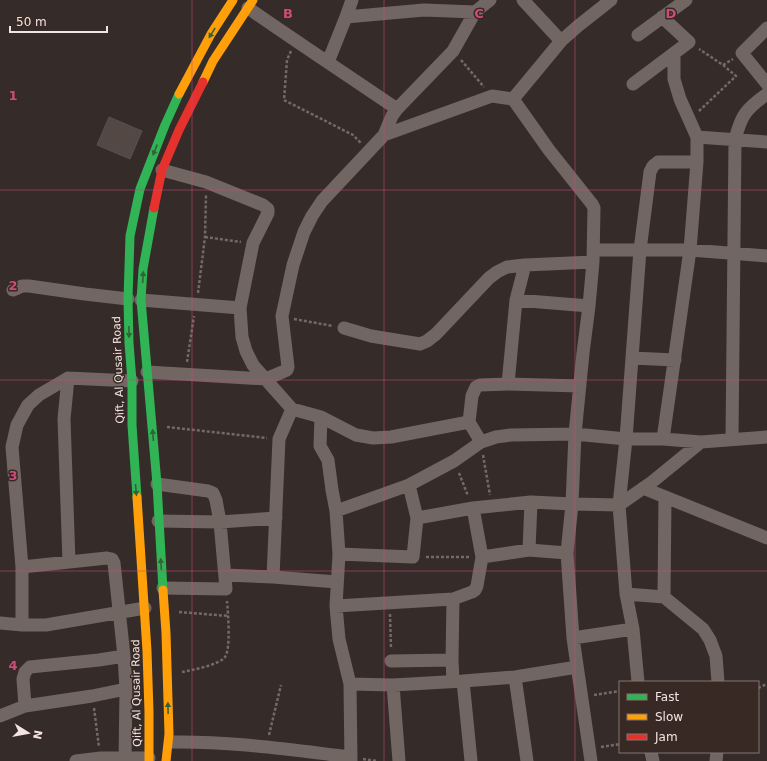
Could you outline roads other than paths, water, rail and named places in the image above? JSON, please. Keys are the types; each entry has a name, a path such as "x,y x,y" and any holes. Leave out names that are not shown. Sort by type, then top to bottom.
{"main road":[{"name":"Qift, Al Qusair Road","path":"149,760 149,712 145,608 132,425 132,380 129,343 128,299 130,236 140,189 165,125 185,82 211,34 232,0"},
{"path":"175,761 170,738 166,633 158,521 157,484 141,300 143,269 154,200 162,170 179,130 213,61 250,4"},
{"path":"166,761 170,738"}],"street":[{"path":"328,62 352,0"},
{"path":"147,372 266,379 287,370 282,316 293,265 304,232 312,216 322,201 384,136 396,109 453,51 475,12 490,0"},
{"path":"523,0 561,41"},
{"path":"513,99 561,41 611,0"},
{"path":"638,35 686,0"},
{"path":"250,4 296,42 396,109"},
{"path":"346,17 425,5 475,12"},
{"path":"633,84 689,42 662,17"},
{"path":"767,28 742,53 767,84"},
{"path":"663,438 690,250 697,162 697,137 680,99 674,79 674,53"},
{"path":"732,439 735,140 740,122 746,111 767,94"},
{"path":"384,136 492,96 513,99 549,150 594,208 593,256 575,434 572,504 567,553 573,638 590,755"},
{"path":"697,137 767,142"},
{"path":"638,681 633,629 626,594 619,505 626,438 640,250 650,172 653,166 658,162 697,162"},
{"path":"162,170 206,182 263,205 268,209 268,213 253,243 240,308 242,338 246,351 253,365 292,409 321,416 356,435 373,438 391,437 469,422"},
{"path":"344,328 378,337 420,344 436,334 488,278 507,267 640,250 690,250 767,256"},
{"path":"508,384 516,300 525,265"},
{"path":"13,290 22,286 30,286 128,299"},
{"path":"141,300 240,308"},
{"path":"516,300 589,306"},
{"path":"632,358 675,360"},
{"path":"68,378 64,419 69,562"},
{"path":"22,625 22,567 12,447 17,425 28,405 39,395 68,378 132,380"},
{"path":"481,442 469,422 472,396 476,388 480,385 508,384 580,386"},
{"path":"273,577 279,439 292,409"},
{"path":"170,738 190,742 266,747 351,759 350,684 339,639 336,606 340,554 336,511 328,460 320,446 321,416"},
{"path":"336,511 409,485 454,461 481,442 496,437 511,435 575,434 626,438 663,438 701,442 767,437"},
{"path":"417,518 492,505 531,502 619,505 652,482 701,442"},
{"path":"157,484 213,493 216,500 220,522 226,589 163,588"},
{"path":"340,554 413,557 417,518 409,485"},
{"path":"643,488 767,538"},
{"path":"664,597 665,497"},
{"path":"529,550 531,502"},
{"path":"336,606 453,598 475,590 482,557 473,508"},
{"path":"158,521 220,522 276,518"},
{"path":"482,557 529,550 567,553"},
{"path":"22,567 107,558 112,559 116,568 124,656 126,689 125,760"},
{"path":"225,575 337,582"},
{"path":"626,594 664,597 703,629 710,640 716,656 718,681"},
{"path":"453,598 452,660 458,681 466,761"},
{"path":"0,623 46,625 145,608"},
{"path":"573,638 633,629"},
{"path":"25,706 23,679 25,672 30,666 98,660 124,656"},
{"path":"391,661 452,660"},
{"path":"350,684 393,685 515,677 577,667"},
{"path":"515,677 527,761"},
{"path":"393,685 399,761"},
{"path":"0,716 25,706 92,696 126,689"},
{"path":"76,761 101,758 149,760"}]}
